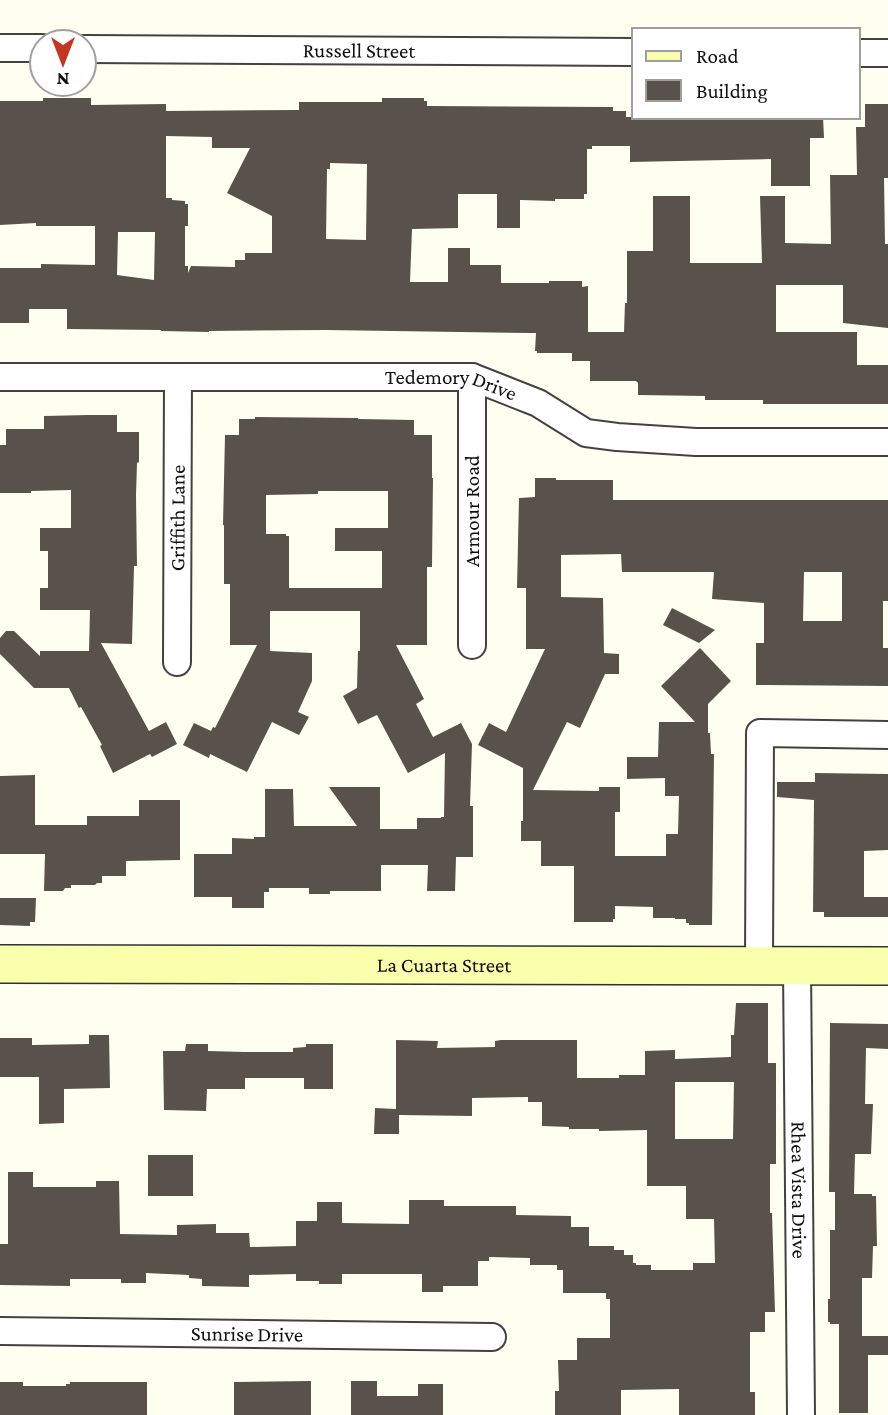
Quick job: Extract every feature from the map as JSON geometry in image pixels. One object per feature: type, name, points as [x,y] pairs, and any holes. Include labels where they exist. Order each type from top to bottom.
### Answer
[{"type":"street","points":[[0,48],[28,48]]},
{"type":"street","name":"Russell Street","points":[[98,48],[632,52]]},
{"type":"street","points":[[860,53],[888,53]]},
{"type":"street","name":"Tedemory Drive","points":[[0,377],[472,377],[538,403],[586,433],[617,438],[696,442],[888,442]]},
{"type":"street","name":"Griffith Lane","points":[[177,662],[178,377]]},
{"type":"street","name":"Armour Road","points":[[472,377],[472,645]]},
{"type":"street","points":[[760,965],[760,733],[888,735]]},
{"type":"street","name":"La Cuarta Street","points":[[0,964],[888,966]]},
{"type":"street","name":"Rhea Vista Drive","points":[[797,966],[801,1415]]},
{"type":"street","name":"Sunrise Drive","points":[[0,1331],[492,1337]]},
{"type":"building","points":[[91,98],[91,105],[166,104],[166,111],[299,110],[299,102],[382,102],[382,98],[424,98],[427,106],[613,107],[613,111],[626,111],[626,117],[632,119],[823,119],[824,138],[810,138],[810,186],[771,186],[771,159],[630,162],[630,146],[592,146],[592,149],[587,149],[587,194],[584,194],[584,199],[520,200],[520,228],[497,228],[497,194],[458,194],[458,228],[412,229],[410,282],[448,282],[448,248],[470,248],[470,265],[501,265],[501,283],[582,281],[582,287],[588,286],[588,332],[624,332],[627,251],[653,251],[653,196],[690,196],[690,263],[762,263],[760,196],[785,196],[785,243],[831,244],[830,175],[857,175],[856,127],[865,127],[865,104],[888,104],[888,178],[884,178],[885,244],[888,244],[888,328],[843,323],[843,285],[776,285],[776,332],[857,332],[857,365],[888,365],[888,404],[763,404],[763,400],[705,400],[705,396],[638,395],[636,381],[590,381],[590,361],[572,361],[572,353],[537,353],[536,333],[67,329],[67,309],[29,309],[29,323],[0,323],[0,268],[41,268],[41,264],[95,265],[95,226],[36,226],[36,223],[0,225],[0,101]],"holes":[[[166,136],[212,137],[212,148],[250,148],[227,193],[272,216],[272,253],[245,253],[245,260],[235,260],[235,267],[191,266],[188,273],[188,266],[185,266],[188,204],[185,204],[185,201],[166,198]],[[330,163],[367,164],[366,240],[326,239],[327,169],[330,169]],[[118,232],[155,232],[154,280],[117,275]]]},
{"type":"building","points":[[117,415],[117,432],[139,432],[137,566],[134,566],[132,644],[101,643],[149,731],[166,722],[177,744],[113,773],[100,746],[102,745],[69,688],[34,688],[0,654],[0,638],[6,631],[14,631],[40,656],[40,651],[89,651],[90,610],[40,610],[40,588],[48,588],[48,551],[40,551],[40,528],[71,528],[71,490],[0,493],[0,445],[6,445],[6,429],[44,429],[44,416]]},
{"type":"building","points":[[239,419],[414,420],[414,435],[432,435],[432,567],[427,567],[427,645],[396,645],[424,699],[416,704],[433,737],[461,723],[472,744],[470,806],[473,806],[473,857],[456,857],[455,891],[427,891],[428,865],[381,865],[381,891],[330,891],[330,894],[309,894],[309,888],[269,888],[269,892],[264,892],[264,908],[232,908],[232,897],[194,897],[194,854],[232,854],[232,838],[265,837],[265,789],[293,789],[294,826],[357,826],[329,787],[380,787],[380,829],[417,829],[417,818],[444,817],[445,753],[408,773],[377,715],[358,724],[343,696],[357,688],[360,611],[270,611],[270,651],[312,653],[312,681],[298,712],[309,717],[299,735],[272,722],[247,772],[210,754],[209,758],[183,745],[194,723],[211,731],[215,728],[257,645],[230,645],[230,584],[224,584],[223,525],[225,435],[239,435]],"holes":[[[318,491],[388,491],[388,528],[335,528],[335,551],[382,551],[382,588],[289,588],[289,536],[266,534],[266,495],[318,494]]]},
{"type":"building","points":[[535,478],[556,478],[613,480],[613,500],[888,500],[888,601],[883,601],[883,648],[888,648],[888,686],[756,685],[756,643],[764,643],[764,603],[712,599],[714,572],[622,572],[621,554],[561,555],[561,597],[603,598],[604,653],[619,654],[619,674],[605,674],[580,728],[567,722],[533,790],[599,791],[599,787],[620,787],[620,812],[615,812],[615,856],[666,856],[666,834],[678,834],[679,796],[665,796],[665,778],[627,779],[627,757],[658,757],[659,722],[695,722],[661,686],[700,648],[731,681],[708,704],[708,733],[711,754],[714,754],[712,925],[689,925],[686,919],[653,918],[653,907],[615,906],[613,922],[574,922],[574,866],[541,866],[541,841],[521,841],[523,768],[478,745],[489,723],[506,732],[545,649],[526,649],[526,588],[517,588],[519,498],[535,497]],"holes":[[[804,572],[842,572],[842,621],[803,621]]]},
{"type":"building","points":[[672,608],[715,630],[699,643],[663,625]]},
{"type":"building","points":[[815,773],[888,774],[888,850],[864,851],[864,897],[888,897],[888,917],[824,917],[824,912],[813,912],[814,800],[777,797],[777,782],[815,782]]},
{"type":"building","points":[[35,775],[35,825],[87,825],[87,816],[139,816],[139,800],[180,800],[180,860],[126,861],[126,876],[102,876],[102,883],[95,885],[71,885],[71,888],[65,888],[63,891],[44,891],[45,854],[0,854],[0,776]]},
{"type":"building","points":[[0,898],[36,898],[35,922],[30,922],[30,926],[0,925]]},
{"type":"building","points":[[736,1003],[768,1003],[768,1063],[776,1063],[776,1164],[770,1164],[775,1312],[765,1312],[765,1332],[750,1332],[750,1392],[755,1392],[755,1415],[679,1415],[679,1389],[621,1390],[621,1415],[555,1415],[555,1391],[559,1391],[558,1360],[577,1360],[577,1338],[610,1338],[610,1299],[606,1299],[606,1293],[563,1293],[563,1270],[557,1270],[557,1265],[530,1265],[530,1258],[489,1257],[489,1261],[478,1261],[478,1286],[443,1286],[443,1292],[422,1292],[422,1274],[342,1274],[342,1284],[296,1281],[296,1274],[249,1275],[249,1287],[202,1286],[202,1279],[189,1278],[189,1275],[146,1273],[146,1283],[121,1283],[121,1279],[70,1279],[70,1286],[0,1285],[0,1244],[8,1244],[8,1172],[33,1172],[33,1187],[96,1187],[96,1181],[119,1181],[120,1234],[177,1235],[177,1225],[216,1224],[216,1233],[249,1233],[250,1247],[296,1246],[296,1221],[317,1221],[317,1202],[342,1202],[342,1223],[409,1224],[409,1200],[444,1200],[444,1206],[516,1206],[516,1215],[571,1216],[571,1227],[589,1227],[589,1246],[614,1246],[614,1250],[624,1250],[624,1255],[633,1255],[633,1263],[636,1265],[651,1265],[651,1270],[693,1270],[693,1263],[715,1263],[714,1219],[686,1219],[686,1186],[647,1186],[647,1130],[599,1131],[542,1126],[542,1102],[528,1102],[528,1097],[472,1098],[472,1116],[399,1115],[399,1134],[374,1134],[375,1108],[396,1109],[396,1040],[438,1041],[437,1048],[495,1047],[495,1041],[501,1040],[577,1040],[577,1078],[619,1078],[619,1075],[645,1075],[645,1051],[675,1050],[675,1059],[731,1057],[731,1035],[734,1035]],"holes":[[[675,1082],[734,1082],[733,1139],[675,1139]]]},
{"type":"building","points":[[830,1023],[888,1024],[888,1049],[866,1048],[865,1104],[873,1104],[871,1154],[855,1154],[854,1194],[876,1196],[877,1246],[873,1246],[872,1278],[862,1278],[862,1336],[888,1336],[888,1355],[868,1355],[868,1413],[839,1413],[839,1324],[828,1322],[830,1230],[835,1230],[835,1192],[829,1192]]},
{"type":"building","points":[[89,1035],[109,1035],[110,1088],[64,1089],[64,1123],[39,1124],[39,1077],[0,1077],[0,1038],[32,1038],[32,1045],[89,1044]]},
{"type":"building","points":[[186,1044],[208,1044],[208,1051],[293,1052],[293,1048],[306,1047],[306,1044],[333,1044],[333,1089],[304,1089],[304,1078],[245,1078],[245,1089],[207,1089],[206,1111],[164,1110],[163,1051],[185,1051]]},
{"type":"building","points":[[148,1155],[193,1155],[193,1196],[148,1196]]},
{"type":"building","points":[[311,1381],[311,1415],[234,1415],[234,1382]]},
{"type":"building","points":[[351,1381],[377,1381],[377,1396],[418,1396],[418,1384],[443,1384],[443,1415],[351,1415]]},
{"type":"building","points":[[0,1382],[23,1382],[23,1386],[66,1386],[70,1382],[147,1382],[147,1415],[0,1415]]}]
